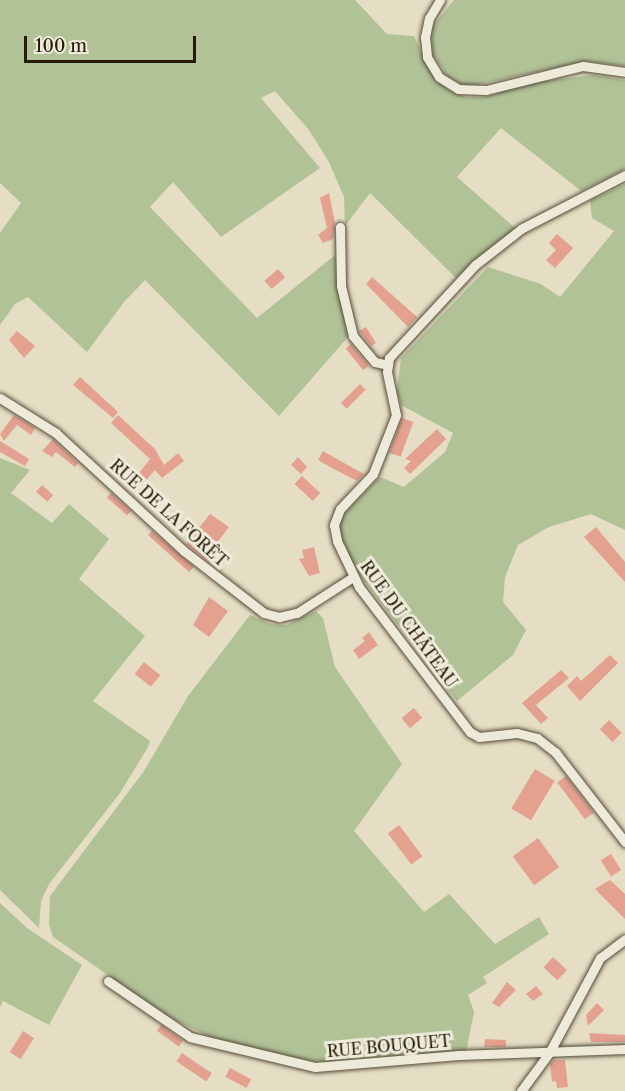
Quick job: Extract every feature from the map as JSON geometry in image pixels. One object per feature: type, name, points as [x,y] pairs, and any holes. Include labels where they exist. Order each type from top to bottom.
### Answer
[{"type":"street","points":[[440,0],[429,18],[425,38],[427,57],[439,77],[458,89],[486,90],[584,66],[625,72]]},
{"type":"street","points":[[340,227],[341,286],[353,336],[375,362],[388,365],[389,358],[474,265],[530,223],[625,175]]},
{"type":"street","name":"RUE DU CHÂTEAU","points":[[388,365],[396,415],[373,474],[340,508],[334,525],[353,577],[470,732],[479,737],[517,733],[537,738],[556,753],[625,842]]},
{"type":"street","name":"RUE DE LA FORÊT","points":[[0,398],[56,433],[184,551],[264,613],[279,617],[297,613],[353,577]]},
{"type":"street","points":[[521,1091],[549,1053],[600,958],[625,939]]},
{"type":"street","name":"RUE BOUQUET","points":[[108,981],[190,1037],[315,1067],[459,1055],[625,1049]]},
{"type":"green space","points":[[0,0],[355,0],[387,34],[414,36],[430,70],[449,90],[465,97],[484,97],[536,82],[594,75],[625,80],[625,169],[581,191],[501,128],[457,177],[515,228],[456,278],[370,193],[345,226],[344,197],[329,162],[309,130],[275,91],[261,98],[320,168],[221,237],[173,182],[150,207],[257,318],[335,255],[348,337],[279,416],[145,280],[124,302],[87,352],[28,297],[15,304],[0,325],[0,233],[21,203],[0,183]]},
{"type":"green space","points":[[454,0],[625,0],[625,66],[586,61],[467,87],[448,77],[432,53],[431,28]]},
{"type":"green space","points":[[625,184],[625,530],[591,514],[549,527],[518,545],[505,577],[503,602],[526,630],[513,655],[457,701],[353,567],[340,536],[338,520],[380,477],[404,487],[445,452],[453,433],[401,405],[397,390],[401,358],[488,267],[541,284],[560,297],[614,231],[592,218],[590,201]]},
{"type":"green space","points":[[0,458],[30,470],[11,493],[52,523],[69,504],[109,539],[79,579],[145,636],[93,701],[150,741],[148,747],[120,793],[49,884],[41,901],[39,928],[0,890]]},
{"type":"green space","points":[[316,611],[323,618],[335,667],[402,764],[354,831],[424,912],[449,894],[495,944],[539,917],[549,934],[483,977],[487,983],[468,995],[474,1012],[466,1052],[339,1062],[308,1061],[228,1046],[167,1016],[53,937],[49,925],[50,896],[144,771],[188,696],[250,615],[271,624],[286,625]]},
{"type":"green space","points":[[0,903],[27,928],[82,965],[49,1025],[3,1001],[0,1007]]},
{"type":"building","points":[[329,193],[335,223],[333,239],[323,243],[318,235],[327,228],[320,198]]},
{"type":"building","points":[[557,234],[573,248],[555,268],[546,260],[556,250],[549,243]]},
{"type":"building","points":[[278,269],[285,277],[272,289],[264,281]]},
{"type":"building","points":[[372,277],[417,317],[408,327],[366,284]]},
{"type":"building","points":[[366,327],[376,343],[371,346],[359,331]]},
{"type":"building","points":[[17,331],[35,346],[24,358],[9,340]]},
{"type":"building","points":[[351,344],[369,366],[363,370],[346,348]]},
{"type":"building","points":[[80,377],[118,412],[113,418],[73,385]]},
{"type":"building","points":[[360,384],[366,390],[347,409],[341,403]]},
{"type":"building","points":[[14,415],[35,428],[31,435],[17,425],[4,441],[0,434]]},
{"type":"building","points":[[118,415],[155,449],[164,465],[178,453],[184,461],[162,478],[155,470],[139,488],[132,482],[150,459],[111,423]]},
{"type":"building","points":[[402,418],[413,422],[401,457],[389,453]]},
{"type":"building","points":[[437,429],[446,439],[410,474],[404,468],[411,461],[405,459]]},
{"type":"building","points":[[53,439],[78,463],[75,467],[56,452],[52,457],[42,451]]},
{"type":"building","points":[[0,441],[29,459],[25,466],[0,452]]},
{"type":"building","points":[[323,451],[364,474],[357,481],[332,468],[318,460]]},
{"type":"building","points":[[298,457],[307,467],[301,474],[291,465]]},
{"type":"building","points":[[302,476],[320,493],[313,501],[294,484]]},
{"type":"building","points":[[42,485],[53,495],[47,502],[36,492]]},
{"type":"building","points":[[111,493],[131,511],[127,516],[107,497]]},
{"type":"building","points":[[210,514],[229,527],[216,544],[221,548],[210,563],[186,544]]},
{"type":"building","points":[[596,527],[625,562],[625,582],[584,537]]},
{"type":"building","points":[[152,531],[194,567],[189,572],[148,535]]},
{"type":"building","points":[[314,547],[320,573],[309,576],[299,559],[304,558],[302,550]]},
{"type":"building","points":[[209,597],[228,611],[209,637],[193,625]]},
{"type":"building","points":[[369,632],[378,645],[359,659],[353,650],[365,641],[362,638]]},
{"type":"building","points":[[610,655],[618,663],[580,701],[567,686],[577,676],[581,681]]},
{"type":"building","points":[[144,662],[160,675],[151,687],[135,674]]},
{"type":"building","points":[[561,670],[569,678],[536,705],[548,718],[541,724],[522,703]]},
{"type":"building","points":[[414,708],[422,718],[410,728],[402,718]]},
{"type":"building","points":[[609,720],[622,733],[613,742],[600,729]]},
{"type":"building","points":[[535,769],[555,781],[531,820],[511,808]]},
{"type":"building","points":[[566,776],[594,813],[585,819],[557,783]]},
{"type":"building","points":[[399,825],[422,856],[411,865],[388,833]]},
{"type":"building","points":[[538,838],[559,867],[534,885],[513,856]]},
{"type":"building","points":[[611,854],[621,870],[611,876],[601,860]]},
{"type":"building","points":[[610,880],[625,894],[625,919],[595,889]]},
{"type":"building","points":[[553,957],[567,970],[557,980],[543,967]]},
{"type":"building","points":[[507,982],[516,990],[499,1007],[492,1003]]},
{"type":"building","points":[[536,986],[543,994],[533,1001],[526,994]]},
{"type":"building","points":[[597,1003],[604,1010],[588,1026],[586,1015]]},
{"type":"building","points":[[161,1025],[183,1041],[179,1047],[157,1031]]},
{"type":"building","points":[[23,1031],[34,1038],[21,1059],[10,1052]]},
{"type":"building","points":[[589,1033],[625,1035],[625,1042],[591,1042]]},
{"type":"building","points":[[485,1039],[506,1040],[506,1047],[484,1047]]},
{"type":"building","points":[[182,1053],[212,1073],[206,1081],[176,1061]]},
{"type":"building","points":[[554,1060],[565,1060],[568,1087],[557,1088],[556,1081],[552,1082],[550,1064]]},
{"type":"building","points":[[230,1068],[251,1079],[246,1088],[225,1077]]}]
